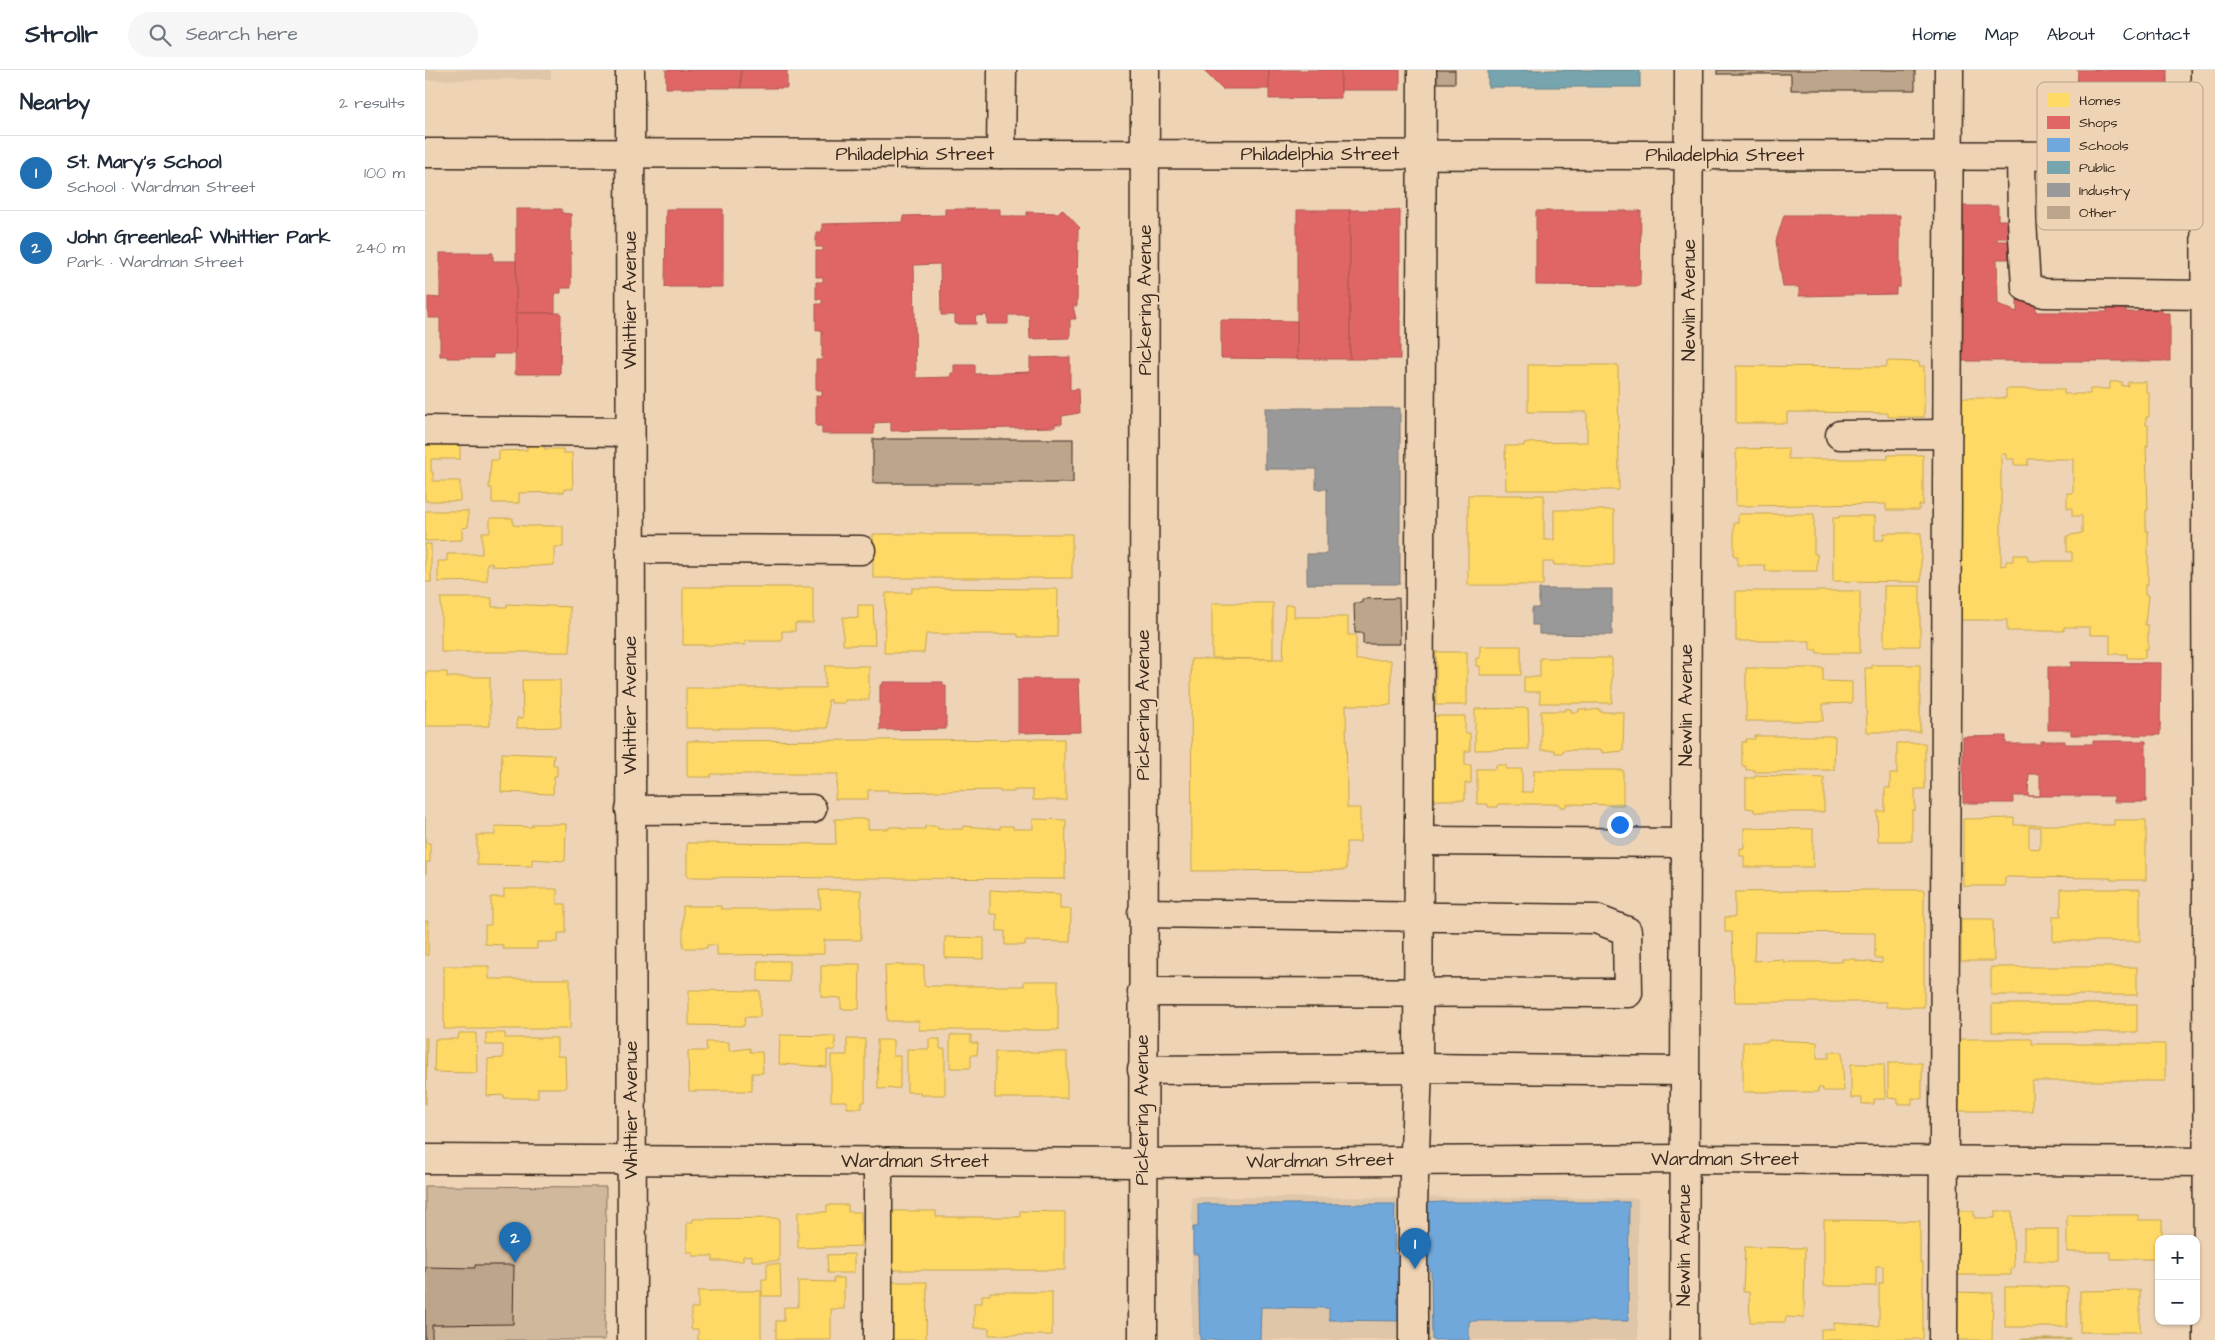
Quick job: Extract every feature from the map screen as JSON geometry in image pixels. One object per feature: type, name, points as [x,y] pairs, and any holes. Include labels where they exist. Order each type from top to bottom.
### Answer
[{"type":"street","name":"Whittier Avenue","points":[[630,70],[632,1340]]},
{"type":"street","points":[[1001,154],[1002,70]]},
{"type":"street","name":"Pickering Avenue","points":[[1143,1340],[1142,913],[1145,70]]},
{"type":"street","points":[[1413,1340],[1413,1205],[1416,1160],[1419,994],[1422,70]]},
{"type":"street","name":"Newlin Avenue","points":[[1684,1340],[1689,70]]},
{"type":"street","points":[[1943,1340],[1949,70]]},
{"type":"street","points":[[2205,70],[2210,156],[2205,295],[2210,399],[2211,1162],[2208,1340]]},
{"type":"street","name":"Philadelphia Street","points":[[425,153],[2037,156]]},
{"type":"street","points":[[2021,156],[2022,220],[2027,287],[2044,293],[2205,295]]},
{"type":"street","points":[[425,430],[631,432]]},
{"type":"street","points":[[1840,435],[1947,434]]},
{"type":"street","points":[[631,549],[861,550]]},
{"type":"street","points":[[631,810],[812,809]]},
{"type":"street","points":[[1419,840],[1686,843]]},
{"type":"street","points":[[1142,913],[1596,919],[1627,931],[1628,994],[1142,992]]},
{"type":"street","points":[[1142,1070],[1418,1068],[1684,1071]]},
{"type":"street","name":"Wardman Street","points":[[425,1159],[1142,1163],[1684,1159],[2211,1162]]},
{"type":"street","points":[[877,1161],[878,1340]]},
{"type":"shaded area","points":[[425,70],[551,70],[551,79],[425,80]]},
{"type":"shaded area","points":[[425,1186],[606,1187],[605,1340],[425,1340]]},
{"type":"shaded area","points":[[1192,1197],[1638,1198],[1638,1340],[1192,1340]]},
{"type":"building: Homes","points":[[1887,361],[1919,362],[1919,366],[1924,366],[1924,417],[1888,417],[1888,413],[1787,412],[1787,423],[1736,423],[1736,366],[1887,367]]},
{"type":"building: Homes","points":[[1528,365],[1618,365],[1619,490],[1506,490],[1505,446],[1524,446],[1524,443],[1587,442],[1587,412],[1528,412]]},
{"type":"building: Homes","points":[[2110,382],[2122,382],[2122,386],[2128,386],[2128,382],[2146,382],[2146,392],[2149,392],[2149,417],[2146,417],[2146,425],[2148,425],[2148,446],[2146,446],[2148,510],[2146,510],[2146,531],[2148,531],[2148,585],[2145,585],[2145,595],[2148,595],[2145,625],[2148,625],[2148,649],[2145,649],[2145,658],[2127,658],[2127,654],[2110,654],[2110,635],[2090,635],[2090,627],[2064,627],[2064,631],[2007,631],[2007,620],[1958,620],[1958,454],[1961,454],[1961,398],[2006,398],[2006,389],[2064,389],[2064,394],[2090,394],[2090,389],[2110,389]],"holes":[[[2001,454],[2006,454],[2006,459],[2014,459],[2014,465],[2028,465],[2028,459],[2073,459],[2073,493],[2067,493],[2067,508],[2072,508],[2072,516],[2082,516],[2082,533],[2067,536],[2067,552],[2072,552],[2072,561],[2028,561],[2027,555],[2013,555],[2013,561],[2006,561],[2006,565],[2001,566]]]},
{"type":"building: Homes","points":[[460,438],[460,459],[431,459],[431,472],[433,472],[433,481],[460,481],[460,501],[425,501],[425,439]]},
{"type":"building: Homes","points":[[527,445],[544,445],[544,449],[563,449],[563,453],[572,453],[573,489],[564,489],[564,492],[519,493],[519,503],[492,503],[492,488],[489,488],[491,460],[499,460],[499,451],[527,450]]},
{"type":"building: Homes","points":[[1788,448],[1788,459],[1888,459],[1888,455],[1923,455],[1923,505],[1919,505],[1919,510],[1886,510],[1886,504],[1736,506],[1736,449]]},
{"type":"building: Homes","points":[[1468,495],[1544,495],[1544,540],[1554,540],[1554,510],[1614,510],[1614,565],[1554,565],[1554,562],[1543,562],[1543,585],[1468,585]]},
{"type":"building: Homes","points":[[425,511],[468,511],[468,527],[462,528],[462,540],[425,541]]},
{"type":"building: Homes","points":[[1738,514],[1814,514],[1814,554],[1817,554],[1817,571],[1765,571],[1765,565],[1737,565],[1738,556],[1734,556],[1734,523],[1738,523]]},
{"type":"building: Homes","points":[[1839,516],[1875,516],[1875,540],[1884,540],[1884,533],[1921,533],[1921,582],[1833,581],[1833,518],[1839,518]]},
{"type":"building: Homes","points":[[490,518],[513,518],[513,525],[563,526],[563,547],[554,547],[554,565],[523,567],[492,566],[492,563],[487,563],[487,581],[438,582],[438,561],[447,561],[447,554],[482,554],[482,532],[490,532]]},
{"type":"building: Homes","points":[[873,534],[1072,534],[1072,578],[873,578]]},
{"type":"building: Homes","points":[[425,544],[431,544],[431,582],[425,582]]},
{"type":"building: Homes","points":[[1884,586],[1920,586],[1920,646],[1884,646]]},
{"type":"building: Homes","points":[[683,587],[813,587],[813,623],[795,623],[795,631],[782,631],[782,641],[745,641],[745,645],[683,645]]},
{"type":"building: Homes","points":[[912,588],[1058,589],[1057,637],[1018,637],[1018,634],[926,634],[924,653],[884,653],[886,593],[912,593]]},
{"type":"building: Homes","points":[[1736,591],[1860,591],[1860,653],[1817,653],[1817,650],[1810,650],[1810,641],[1736,641]]},
{"type":"building: Homes","points":[[441,598],[492,598],[492,607],[507,607],[507,604],[570,607],[570,652],[441,652]]},
{"type":"building: Homes","points":[[1212,603],[1273,603],[1273,659],[1212,658]]},
{"type":"building: Homes","points":[[858,605],[873,605],[875,645],[843,645],[843,617],[858,618]]},
{"type":"building: Homes","points":[[1285,605],[1294,605],[1294,617],[1348,617],[1348,635],[1356,635],[1356,660],[1391,660],[1391,705],[1346,705],[1347,808],[1360,808],[1360,842],[1346,842],[1346,870],[1192,871],[1191,659],[1283,659]]},
{"type":"building: Homes","points":[[1480,646],[1521,646],[1521,675],[1480,675],[1480,666],[1476,666],[1476,658],[1480,658]]},
{"type":"building: Homes","points":[[1436,652],[1467,652],[1467,705],[1436,705]]},
{"type":"building: Homes","points":[[1540,658],[1612,658],[1612,703],[1540,703],[1540,692],[1524,692],[1524,677],[1540,677]]},
{"type":"building: Homes","points":[[1872,665],[1920,665],[1920,732],[1867,732],[1865,668],[1872,668]]},
{"type":"building: Homes","points":[[825,666],[869,666],[869,700],[845,700],[845,703],[831,703],[831,700],[828,700],[828,728],[686,728],[686,688],[825,688]]},
{"type":"building: Homes","points":[[1746,668],[1823,668],[1823,681],[1852,682],[1852,703],[1823,704],[1823,721],[1746,721]]},
{"type":"building: Homes","points":[[426,672],[447,672],[447,677],[490,677],[490,726],[425,726]]},
{"type":"building: Homes","points":[[522,680],[560,680],[561,727],[517,728],[517,718],[523,718]]},
{"type":"building: Homes","points":[[1528,708],[1529,749],[1475,750],[1475,709]]},
{"type":"building: Homes","points":[[1565,709],[1571,709],[1571,712],[1579,712],[1579,709],[1586,709],[1586,711],[1600,709],[1600,712],[1624,712],[1623,751],[1602,753],[1602,750],[1563,750],[1563,753],[1555,753],[1555,750],[1541,750],[1541,711],[1565,711]]},
{"type":"building: Homes","points":[[1431,716],[1465,716],[1465,733],[1470,733],[1470,751],[1465,751],[1465,765],[1471,765],[1471,783],[1465,783],[1465,800],[1431,800]]},
{"type":"building: Homes","points":[[1755,736],[1835,736],[1834,770],[1755,772],[1755,770],[1746,770],[1746,766],[1742,766],[1742,742],[1746,742],[1746,739],[1755,739]]},
{"type":"building: Homes","points":[[1064,739],[1064,785],[1066,785],[1066,800],[1033,800],[1033,790],[1014,790],[1014,792],[1000,792],[1000,790],[888,792],[888,790],[868,790],[868,799],[835,799],[838,774],[711,774],[711,777],[688,777],[687,774],[687,741]]},
{"type":"building: Homes","points":[[1897,743],[1925,743],[1925,789],[1915,789],[1915,810],[1912,810],[1912,841],[1878,841],[1877,811],[1885,811],[1885,788],[1890,788],[1890,774],[1897,774]]},
{"type":"building: Homes","points":[[502,753],[554,755],[553,765],[557,765],[557,776],[554,776],[553,794],[501,792]]},
{"type":"building: Homes","points":[[1496,765],[1506,765],[1506,769],[1522,769],[1522,792],[1533,792],[1534,770],[1623,770],[1623,805],[1566,804],[1566,807],[1560,807],[1560,804],[1498,804],[1498,807],[1488,807],[1488,804],[1477,804],[1477,769],[1496,769]]},
{"type":"building: Homes","points":[[1755,775],[1824,778],[1824,812],[1754,812],[1754,809],[1746,808],[1746,778],[1755,778]]},
{"type":"building: Homes","points":[[2014,818],[2014,825],[2114,825],[2114,820],[2146,820],[2146,880],[2005,877],[2005,886],[1963,886],[1963,819]],"holes":[[[2029,827],[2040,827],[2040,849],[2029,848]]]},
{"type":"building: Homes","points":[[835,819],[868,819],[868,829],[901,827],[901,829],[925,829],[925,826],[938,826],[938,829],[963,829],[963,826],[1000,829],[1000,826],[1013,826],[1013,829],[1033,829],[1033,819],[1066,820],[1065,879],[687,877],[687,843],[836,844]]},
{"type":"building: Homes","points":[[532,824],[566,824],[565,861],[532,859],[532,866],[477,865],[477,835],[495,835],[495,826],[532,827]]},
{"type":"building: Homes","points":[[1744,828],[1813,829],[1813,867],[1744,867],[1744,856],[1740,856],[1740,848],[1744,848]]},
{"type":"building: Homes","points":[[425,843],[430,843],[430,862],[426,862],[426,874],[425,874]]},
{"type":"building: Homes","points":[[504,889],[557,889],[557,904],[566,904],[566,933],[558,933],[558,942],[537,942],[537,949],[503,949],[503,945],[485,944],[485,925],[491,925],[491,897],[504,897]]},
{"type":"building: Homes","points":[[2061,889],[2140,889],[2140,941],[2053,941],[2053,916],[2061,916]]},
{"type":"building: Homes","points":[[819,890],[861,890],[861,940],[824,940],[824,954],[717,955],[717,945],[707,945],[707,948],[683,948],[683,906],[721,906],[721,909],[821,909]]},
{"type":"building: Homes","points":[[990,890],[1060,894],[1060,909],[1071,909],[1070,942],[1025,941],[1025,945],[1005,945],[1005,931],[997,931],[997,914],[990,914]]},
{"type":"building: Homes","points":[[1924,890],[1924,1007],[1886,1007],[1886,1002],[1735,1002],[1732,932],[1725,932],[1725,917],[1735,917],[1735,892]],"holes":[[[1755,932],[1875,933],[1875,958],[1882,958],[1882,963],[1856,961],[1856,959],[1842,959],[1842,962],[1783,962],[1783,959],[1754,961]]]},
{"type":"building: Homes","points":[[1961,919],[1993,919],[1994,961],[1961,961]]},
{"type":"building: Homes","points":[[425,921],[428,921],[428,955],[425,955]]},
{"type":"building: Homes","points":[[945,937],[984,938],[984,959],[945,958]]},
{"type":"building: Homes","points":[[758,961],[789,961],[789,982],[758,981]]},
{"type":"building: Homes","points":[[827,964],[860,964],[859,1009],[841,1009],[841,998],[821,997],[821,966],[827,966]]},
{"type":"building: Homes","points":[[885,965],[924,965],[924,986],[1024,986],[1024,981],[1058,981],[1058,1030],[919,1030],[919,1021],[887,1021]]},
{"type":"building: Homes","points":[[444,966],[489,966],[489,979],[570,979],[570,1029],[444,1029]]},
{"type":"building: Homes","points":[[1991,967],[2137,967],[2137,995],[1991,995]]},
{"type":"building: Homes","points":[[689,990],[760,991],[760,1017],[745,1017],[744,1026],[689,1025]]},
{"type":"building: Homes","points":[[1992,1004],[2137,1004],[2137,1032],[1992,1032]]},
{"type":"building: Homes","points":[[459,1033],[476,1033],[477,1073],[434,1072],[435,1039],[458,1039]]},
{"type":"building: Homes","points":[[486,1033],[505,1033],[505,1038],[557,1038],[557,1056],[565,1056],[566,1088],[538,1088],[538,1098],[504,1098],[504,1095],[487,1096],[488,1059],[503,1058],[503,1045],[486,1045]]},
{"type":"building: Homes","points":[[780,1035],[835,1036],[835,1050],[827,1050],[827,1067],[779,1064]]},
{"type":"building: Homes","points":[[950,1035],[971,1035],[971,1043],[978,1043],[977,1055],[971,1055],[971,1068],[950,1068]]},
{"type":"building: Homes","points":[[425,1038],[427,1038],[426,1104],[425,1104]]},
{"type":"building: Homes","points":[[847,1039],[865,1039],[865,1102],[862,1102],[862,1108],[847,1108],[847,1101],[831,1101],[831,1055],[847,1055]]},
{"type":"building: Homes","points":[[929,1039],[940,1039],[940,1049],[945,1049],[945,1095],[920,1095],[920,1092],[907,1092],[907,1049],[929,1049]]},
{"type":"building: Homes","points":[[1955,1039],[2032,1039],[2032,1044],[2165,1044],[2165,1081],[2032,1081],[2032,1111],[1955,1111]]},
{"type":"building: Homes","points":[[877,1040],[893,1040],[893,1056],[900,1056],[900,1088],[878,1089]]},
{"type":"building: Homes","points":[[1768,1040],[1817,1042],[1817,1058],[1829,1058],[1829,1052],[1842,1052],[1844,1091],[1823,1091],[1823,1088],[1818,1088],[1818,1092],[1743,1092],[1743,1042],[1768,1042]]},
{"type":"building: Homes","points":[[706,1042],[729,1042],[729,1051],[750,1048],[750,1052],[762,1052],[763,1073],[752,1073],[752,1091],[689,1091],[688,1051],[707,1051]]},
{"type":"building: Homes","points":[[995,1052],[1067,1052],[1067,1098],[995,1098]]},
{"type":"building: Homes","points":[[1888,1063],[1922,1063],[1922,1099],[1912,1098],[1912,1104],[1898,1104],[1898,1099],[1888,1098]]},
{"type":"building: Homes","points":[[1851,1064],[1884,1064],[1885,1099],[1874,1099],[1874,1104],[1862,1104],[1862,1098],[1851,1098]]},
{"type":"building: Homes","points":[[827,1205],[848,1205],[848,1212],[861,1212],[861,1246],[798,1248],[798,1212],[827,1212]]},
{"type":"building: Homes","points":[[891,1211],[936,1211],[936,1217],[1020,1217],[1020,1211],[1065,1212],[1065,1270],[891,1270]]},
{"type":"building: Homes","points":[[1956,1211],[1974,1211],[1974,1218],[1995,1218],[1995,1211],[2012,1211],[2014,1268],[2011,1268],[2011,1275],[1955,1275]]},
{"type":"building: Homes","points":[[2067,1215],[2138,1215],[2138,1220],[2162,1220],[2162,1235],[2155,1235],[2155,1259],[2111,1259],[2111,1252],[2067,1252]]},
{"type":"building: Homes","points":[[779,1218],[779,1261],[752,1261],[752,1255],[743,1256],[743,1261],[713,1261],[713,1256],[693,1256],[693,1252],[687,1252],[687,1222],[693,1222],[693,1219]]},
{"type":"building: Homes","points":[[1824,1220],[1920,1221],[1920,1263],[1923,1263],[1923,1339],[1821,1340],[1821,1329],[1834,1329],[1834,1323],[1879,1326],[1879,1283],[1883,1283],[1883,1266],[1876,1266],[1876,1286],[1824,1286]]},
{"type":"building: Homes","points":[[2024,1229],[2058,1229],[2058,1261],[2024,1261]]},
{"type":"building: Homes","points":[[1745,1247],[1805,1248],[1804,1318],[1786,1317],[1785,1322],[1750,1322],[1749,1292],[1743,1292]]},
{"type":"building: Homes","points":[[854,1254],[854,1273],[828,1273],[827,1255]]},
{"type":"building: Homes","points":[[767,1264],[780,1264],[781,1296],[762,1296],[762,1279],[767,1279]]},
{"type":"building: Homes","points":[[834,1278],[844,1278],[844,1309],[831,1309],[831,1340],[776,1340],[776,1321],[784,1321],[784,1307],[798,1307],[798,1281],[834,1282]]},
{"type":"building: Homes","points":[[889,1282],[927,1282],[926,1340],[888,1340]]},
{"type":"building: Homes","points":[[2005,1287],[2068,1287],[2067,1327],[2005,1327]]},
{"type":"building: Homes","points":[[2140,1290],[2140,1332],[2080,1332],[2080,1291]]},
{"type":"building: Homes","points":[[698,1291],[761,1291],[761,1340],[698,1340],[698,1329],[691,1329],[691,1308],[698,1308]]},
{"type":"building: Homes","points":[[990,1292],[1052,1292],[1052,1335],[989,1335],[989,1328],[974,1328],[974,1303],[982,1303],[982,1295],[990,1295]]},
{"type":"building: Homes","points":[[1956,1292],[1993,1293],[1992,1340],[1955,1340]]},
{"type":"building: Homes","points":[[2071,1339],[2071,1340],[2020,1340]]},
{"type":"building: Shops","points":[[666,70],[741,70],[741,88],[666,88]]},
{"type":"building: Shops","points":[[741,70],[787,70],[787,88],[741,88]]},
{"type":"building: Shops","points":[[1203,70],[1269,70],[1269,89],[1222,89]]},
{"type":"building: Shops","points":[[1269,70],[1341,70],[1341,98],[1269,99]]},
{"type":"building: Shops","points":[[1341,70],[1400,70],[1400,90],[1341,90]]},
{"type":"building: Shops","points":[[2078,70],[2167,70],[2167,82],[2077,82]]},
{"type":"building: Shops","points":[[1956,206],[1998,206],[1998,220],[2009,220],[2009,238],[1997,238],[1997,241],[2009,241],[2009,259],[1997,259],[1998,304],[2017,312],[2017,300],[2036,300],[2036,312],[2107,312],[2107,300],[2126,300],[2126,312],[2138,312],[2138,300],[2162,300],[2162,313],[2170,313],[2170,361],[1956,361]]},
{"type":"building: Shops","points":[[516,209],[562,209],[562,213],[571,214],[571,288],[561,288],[561,293],[555,293],[555,313],[516,313]]},
{"type":"building: Shops","points":[[666,209],[723,209],[723,287],[665,287]]},
{"type":"building: Shops","points":[[945,209],[1000,209],[1000,216],[1027,216],[1027,212],[1058,213],[1062,209],[1080,228],[1078,230],[1077,306],[1073,306],[1076,319],[1070,319],[1070,338],[1030,339],[1029,315],[1008,315],[1008,324],[987,324],[987,315],[975,316],[976,324],[955,324],[955,315],[941,315],[940,264],[914,265],[916,378],[951,377],[951,373],[954,373],[954,365],[975,365],[975,374],[1030,372],[1030,358],[1070,357],[1070,390],[1078,389],[1079,413],[1062,416],[1062,424],[1055,424],[1055,427],[891,431],[891,422],[874,423],[874,434],[822,434],[822,426],[816,426],[816,396],[822,396],[822,390],[816,390],[816,360],[822,360],[822,330],[816,330],[816,304],[822,304],[822,299],[816,299],[816,282],[823,282],[823,277],[816,277],[816,251],[823,251],[823,247],[816,247],[816,232],[822,232],[822,224],[904,222],[903,216],[945,215]]},
{"type":"building: Shops","points":[[1297,210],[1350,210],[1350,359],[1297,359]]},
{"type":"building: Shops","points":[[1350,210],[1400,210],[1400,359],[1350,359]]},
{"type":"building: Shops","points":[[1536,211],[1641,211],[1640,286],[1536,285]]},
{"type":"building: Shops","points":[[1784,215],[1900,215],[1900,287],[1896,287],[1896,294],[1799,296],[1799,287],[1783,287],[1776,241]]},
{"type":"building: Shops","points":[[440,253],[493,253],[493,261],[516,261],[516,354],[493,354],[493,358],[447,358],[447,356],[440,356],[440,318],[428,318],[428,297],[440,298]]},
{"type":"building: Shops","points":[[516,313],[561,313],[560,374],[515,374]]},
{"type":"building: Shops","points":[[1221,320],[1297,321],[1297,359],[1221,358]]},
{"type":"building: Shops","points":[[2071,662],[2161,663],[2160,735],[2071,735],[2071,730],[2048,730],[2048,667],[2071,667]]},
{"type":"building: Shops","points":[[1018,679],[1079,679],[1081,732],[1018,733]]},
{"type":"building: Shops","points":[[883,682],[943,682],[943,686],[946,686],[946,729],[880,730],[880,685],[883,685]]},
{"type":"building: Shops","points":[[2006,736],[2006,744],[2041,744],[2041,741],[2065,741],[2065,744],[2093,744],[2093,741],[2146,741],[2146,802],[2114,802],[2114,796],[2040,796],[2040,774],[2029,774],[2028,796],[2013,796],[2013,803],[1963,803],[1963,737]]},
{"type":"building: Schools","points":[[1629,1202],[1628,1321],[1469,1321],[1469,1340],[1432,1340],[1431,1270],[1423,1270],[1420,1203]]},
{"type":"building: Schools","points":[[1198,1204],[1395,1204],[1394,1253],[1401,1253],[1400,1321],[1329,1320],[1329,1308],[1261,1307],[1260,1340],[1200,1340],[1198,1254],[1193,1254],[1193,1227],[1198,1227]]},
{"type":"building: Public","points":[[1488,70],[1640,70],[1640,87],[1488,87]]},
{"type":"building: Industry","points":[[1265,408],[1400,408],[1400,584],[1307,584],[1307,554],[1327,554],[1327,489],[1316,489],[1316,469],[1265,469]]},
{"type":"building: Industry","points":[[1539,589],[1612,589],[1612,635],[1539,634],[1539,625],[1532,625],[1532,608],[1539,608]]},
{"type":"building: Other","points":[[1434,70],[1455,70],[1455,83],[1434,83]]},
{"type":"building: Other","points":[[1717,70],[1915,70],[1915,90],[1791,90],[1791,74],[1717,74]]},
{"type":"building: Other","points":[[873,439],[1073,439],[1073,483],[873,483]]},
{"type":"building: Other","points":[[1399,598],[1400,644],[1363,644],[1363,633],[1355,633],[1354,603],[1362,603],[1362,599]]},
{"type":"building: Other","points":[[475,1265],[514,1265],[513,1324],[432,1325],[432,1340],[425,1340],[425,1267],[475,1268]]},
{"type":"place","name":"John Greenleaf Whittier Park","points":[[515,1263]]},
{"type":"place","name":"St. Mary's School","points":[[1415,1269]]}]
